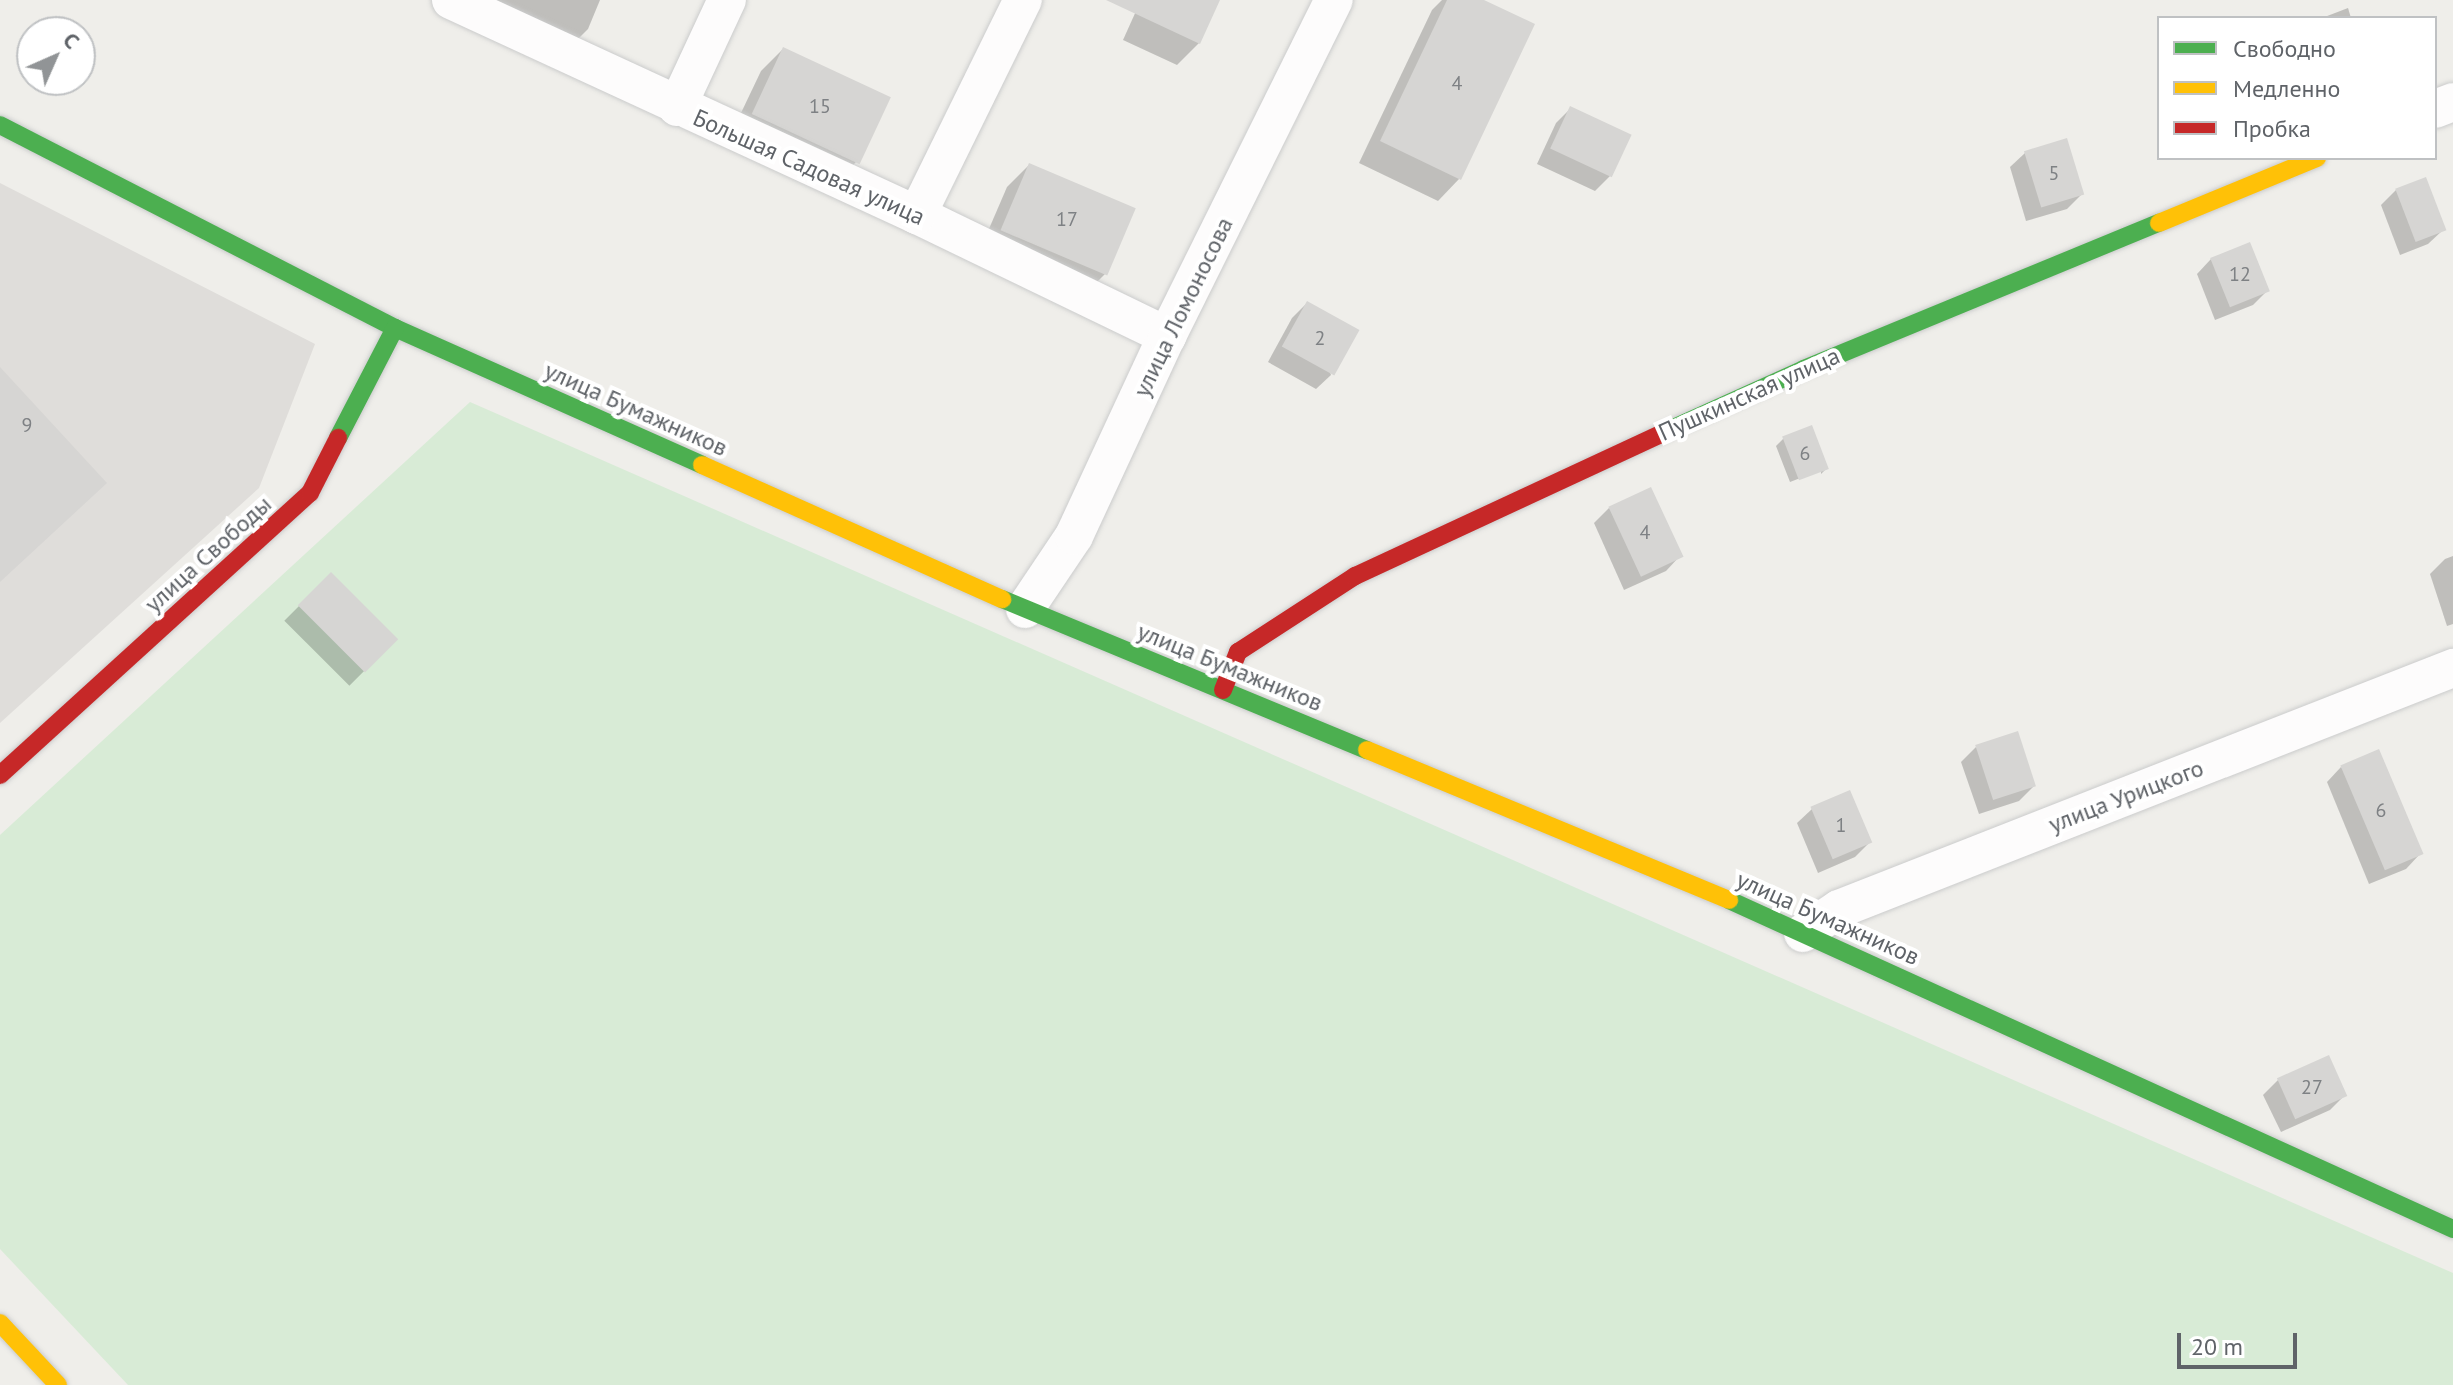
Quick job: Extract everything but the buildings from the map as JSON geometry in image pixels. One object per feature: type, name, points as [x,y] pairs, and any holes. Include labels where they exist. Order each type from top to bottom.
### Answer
[{"type":"street","name":"Большая Садовая улица","points":[[451,0],[677,107],[917,215],[1167,336]]},
{"type":"street","points":[[677,107],[727,0]]},
{"type":"street","points":[[917,215],[1023,0]]},
{"type":"street","name":"улица Ломоносова","points":[[1025,609],[1074,536],[1167,336],[1334,0]]},
{"type":"street","name":"улица Бумажников","points":[[0,125],[395,328],[1025,609],[1708,890],[2453,1229]]},
{"type":"street","name":"Пушкинская улица","points":[[1223,690],[1238,652],[1355,576],[1469,520],[1804,369],[2312,160]]},
{"type":"street","name":"улица Свободы","points":[[0,775],[310,493],[395,328]]},
{"type":"street","name":"улица Урицкого","points":[[1803,933],[1839,909],[2453,668]]},
{"type":"street","points":[[0,1323],[58,1385]]},
{"type":"shaded area","points":[[0,183],[315,344],[259,488],[0,723]]},
{"type":"green space","points":[[470,402],[2453,1273],[2453,1385],[128,1385],[0,1249],[0,835]]},
{"type":"traffic: fast","points":[[0,125],[395,328],[702,465]]},
{"type":"traffic: fast","points":[[1669,430],[1804,369],[2159,223]]},
{"type":"traffic: fast","points":[[338,438],[395,328]]},
{"type":"traffic: fast","points":[[1002,599],[1367,750]]},
{"type":"traffic: fast","points":[[1729,900],[2453,1229]]},
{"type":"traffic: slow","points":[[2159,223],[2312,160]]},
{"type":"traffic: slow","points":[[702,465],[1002,599]]},
{"type":"traffic: slow","points":[[1367,750],[1729,900]]},
{"type":"traffic: slow","points":[[0,1323],[58,1385]]},
{"type":"traffic: jam","points":[[1223,690],[1238,652],[1355,576],[1669,430]]},
{"type":"traffic: jam","points":[[0,775],[310,493],[338,438]]}]
